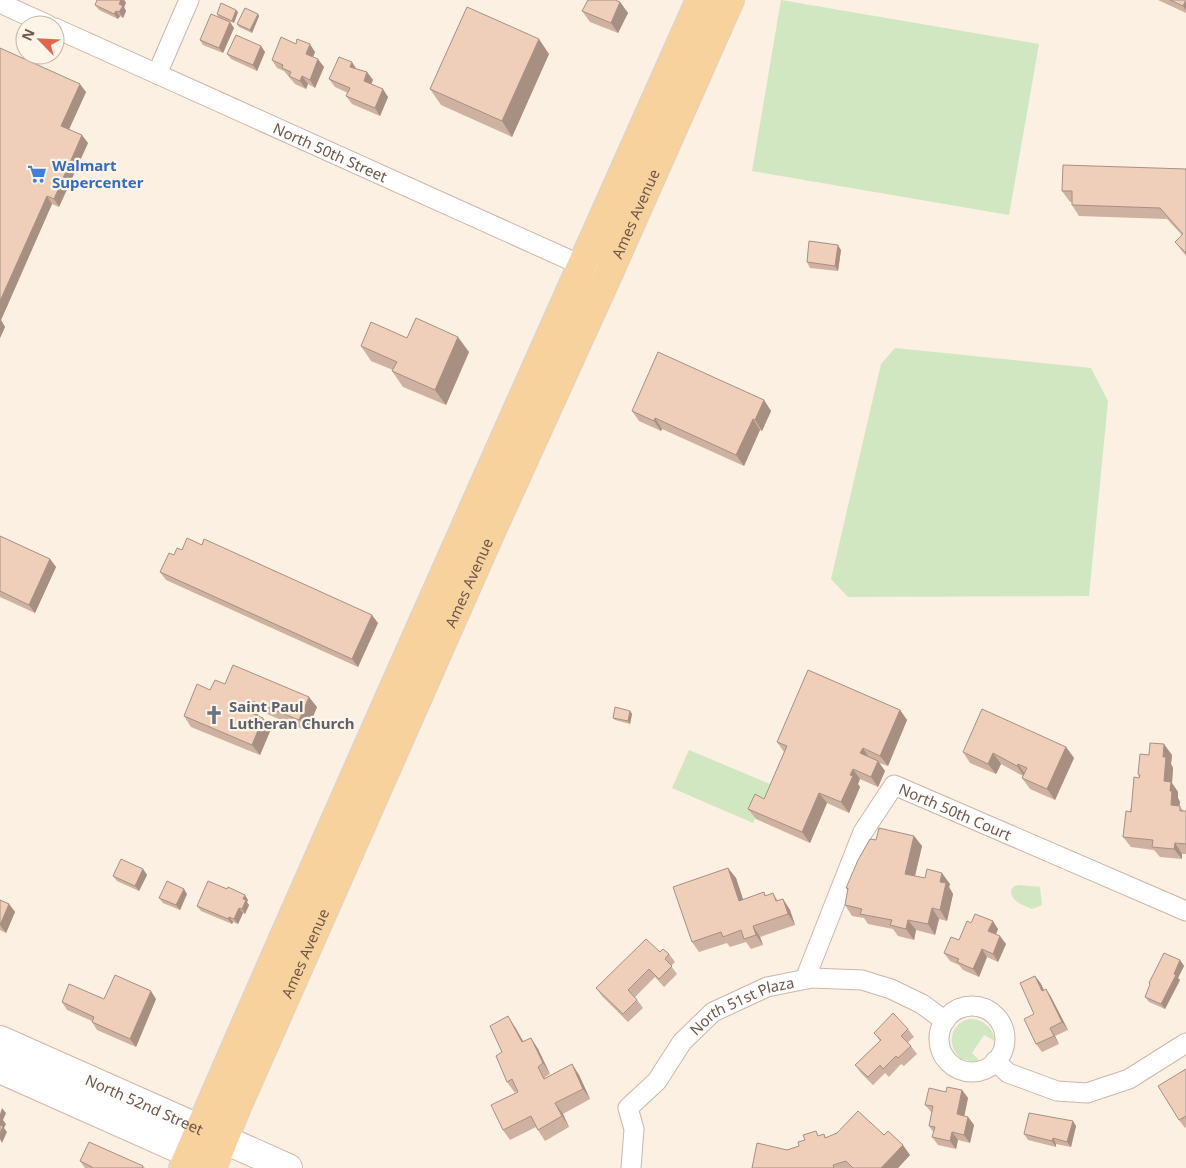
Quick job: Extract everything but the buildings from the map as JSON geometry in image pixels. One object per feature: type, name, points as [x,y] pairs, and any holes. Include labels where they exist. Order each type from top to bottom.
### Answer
[{"type":"main road","name":"Ames Avenue","points":[[206,1156],[489,472],[700,0]]},
{"type":"main road","name":"Ames Avenue","points":[[206,1156],[607,278],[730,0]]},
{"type":"main road","name":"North 52nd Street","points":[[0,1040],[206,1156]]},
{"type":"main road","name":"North 52nd Street","points":[[0,1069],[206,1156],[288,1168]]},
{"type":"street","points":[[157,74],[189,0]]},
{"type":"street","points":[[0,4],[25,15]]},
{"type":"street","name":"North 50th Street","points":[[65,33],[607,278]]},
{"type":"street","name":"North 50th Court","points":[[805,979],[863,832],[894,785],[1186,911]]},
{"type":"street","name":"North 51st Plaza","points":[[631,1168],[634,1129],[628,1108],[657,1081],[682,1042],[713,1012],[767,987],[812,978],[862,980],[891,989],[922,1004],[945,1021]]},
{"type":"street","points":[[970,1007],[985,1009],[995,1016],[1005,1036],[1004,1047],[996,1061],[992,1066],[973,1072],[962,1071],[953,1066],[942,1053],[939,1040],[940,1030],[945,1021],[953,1013],[970,1007]]},
{"type":"street","points":[[996,1061],[1008,1073],[1057,1091],[1087,1093],[1129,1079],[1186,1043]]},
{"type":"green space","points":[[781,0],[1039,44],[1009,215],[752,171]]},
{"type":"green space","points":[[895,348],[1091,368],[1108,401],[1089,596],[848,597],[831,579],[881,364]]},
{"type":"green space","points":[[689,750],[770,784],[753,823],[672,788]]},
{"type":"green space","points":[[1014,886],[1040,887],[1042,905],[1032,909],[1015,900],[1011,890]]},
{"type":"green space","points":[[969,1019],[983,1022],[990,1028],[994,1036],[995,1041],[984,1035],[972,1053],[980,1061],[974,1062],[961,1059],[953,1048],[952,1036],[954,1030],[958,1025]]},
{"type":"place","name":"Walmart Supercenter","points":[[37,174]]},
{"type":"place","name":"Saint Paul Lutheran Church","points":[[214,715]]}]
